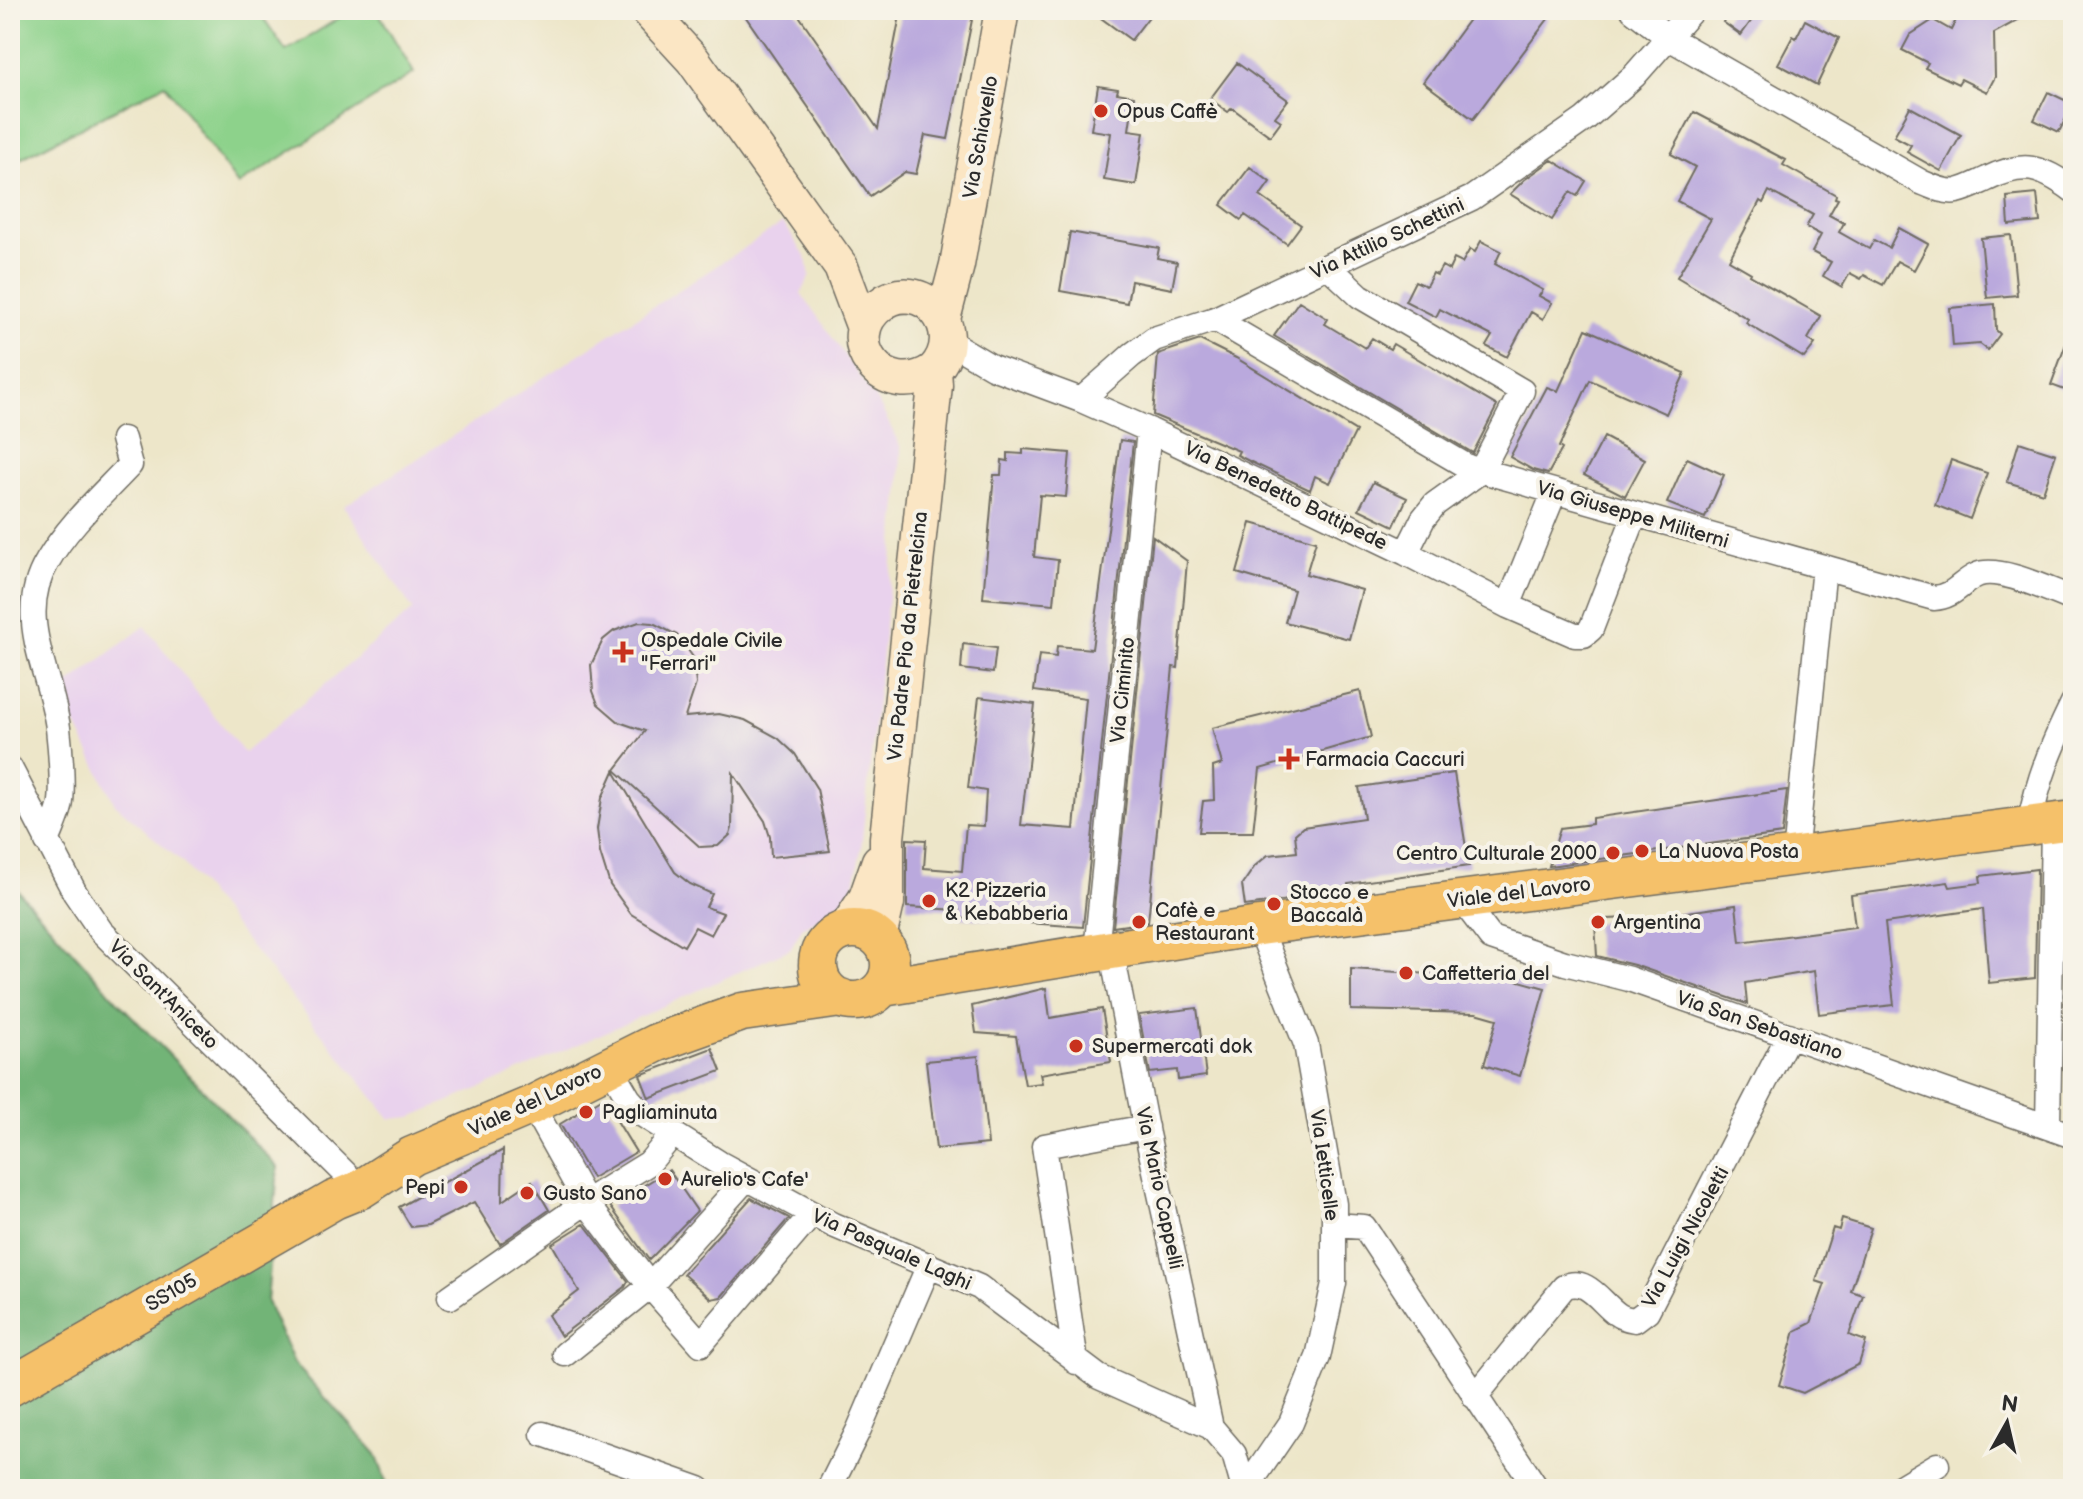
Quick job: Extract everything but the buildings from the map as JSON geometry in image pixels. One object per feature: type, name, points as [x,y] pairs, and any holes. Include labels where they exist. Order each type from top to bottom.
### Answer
[{"type":"main road","name":"Viale del Lavoro","points":[[742,1012],[818,962],[827,942],[966,974],[1259,926],[2052,823]]},
{"type":"main road","name":"Viale del Lavoro","points":[[347,1194],[412,1156],[532,1105],[656,1043],[742,1012],[841,998],[864,1000],[874,952]]},
{"type":"main road","points":[[818,962],[823,984],[841,998]]},
{"type":"main road","name":"SS105","points":[[10,1387],[347,1194]]},
{"type":"street","points":[[647,10],[693,60],[841,267],[864,328]]},
{"type":"street","name":"Via Schiavello","points":[[941,349],[1002,10]]},
{"type":"street","points":[[1633,10],[1669,38],[1921,182],[1943,191],[1956,191],[2004,171],[2026,166],[2042,170],[2073,190]]},
{"type":"street","name":"Via Attilio Schettini","points":[[1081,400],[1154,339],[1215,319],[1472,198],[1585,119],[1634,76],[1692,10]]},
{"type":"street","points":[[928,435],[895,380],[873,365],[866,354],[864,328],[878,306],[903,298],[957,265]]},
{"type":"street","points":[[841,267],[903,298],[927,302],[941,349],[915,380],[895,380]]},
{"type":"street","points":[[1329,267],[1360,296],[1522,391],[1481,471],[1435,504],[1423,519],[1406,553]]},
{"type":"street","name":"Via Giuseppe Militerni","points":[[1215,319],[1468,467],[1934,598],[1952,594],[1986,571],[2073,599]]},
{"type":"street","name":"Via Benedetto Battipede","points":[[941,349],[1081,400],[1149,430],[1406,553],[1508,606],[1575,635],[1584,635],[1591,629],[1635,515]]},
{"type":"street","name":"Via Padre Pio da Pietrelcina","points":[[874,952],[887,903],[887,838],[928,435],[941,349]]},
{"type":"street","name":"Via Ciminito","points":[[1103,950],[1149,430]]},
{"type":"street","points":[[47,842],[61,806],[58,726],[32,623],[38,587],[45,564],[80,518],[130,465],[123,439]]},
{"type":"street","points":[[1508,606],[1554,493]]},
{"type":"street","points":[[1795,856],[1824,567]]},
{"type":"street","points":[[2048,1127],[2052,823],[2042,770],[2073,703]]},
{"type":"street","name":"Via Sant'Aniceto","points":[[10,768],[75,893],[101,931],[347,1194]]},
{"type":"street","name":"Via San Sebastiano","points":[[1462,900],[1491,938],[1565,963],[1629,979],[2073,1136]]},
{"type":"street","name":"Via Ietticelle","points":[[1245,1489],[1291,1423],[1318,1357],[1334,1283],[1334,1204],[1306,1044],[1259,926]]},
{"type":"street","name":"Via Mario Cappelli","points":[[1103,950],[1146,1127],[1211,1427]]},
{"type":"street","name":"Via Luigi Nicoletti","points":[[1475,1397],[1564,1287],[1573,1283],[1585,1285],[1620,1317],[1635,1320],[1647,1311],[1789,1035]]},
{"type":"street","name":"Via Pasquale Laghi","points":[[609,1065],[629,1099],[643,1115],[746,1179],[833,1225],[979,1287],[1099,1377],[1211,1427],[1234,1454],[1245,1489]]},
{"type":"street","points":[[532,1105],[586,1202],[650,1286],[701,1344],[812,1214]]},
{"type":"street","points":[[1076,1362],[1044,1146],[1146,1127]]},
{"type":"street","points":[[450,1297],[586,1202],[649,1163],[673,1134]]},
{"type":"street","points":[[565,1354],[650,1286],[746,1179]]},
{"type":"street","points":[[1334,1225],[1364,1227],[1537,1489]]},
{"type":"street","points":[[829,1489],[859,1429],[929,1265]]},
{"type":"street","points":[[543,1434],[699,1489]]},
{"type":"street","points":[[1897,1489],[1937,1465]]},
{"type":"shaded area","name":"Ospedale Civile \"Ferrari\"","points":[[783,223],[806,257],[810,276],[801,293],[881,407],[901,448],[900,485],[861,849],[853,889],[841,904],[802,928],[790,949],[497,1081],[411,1117],[391,1119],[183,863],[115,804],[59,691],[145,626],[244,753],[413,610],[344,506]]},
{"type":"green space","points":[[10,10],[258,10],[286,51],[352,10],[377,10],[414,73],[238,185],[165,84],[10,164]]},
{"type":"green space","points":[[10,882],[121,1005],[278,1167],[267,1302],[294,1363],[376,1454],[387,1484],[376,1489],[10,1489]]},
{"type":"place","name":"Opus Caffè","points":[[1101,111]]},
{"type":"place","name":"Ospedale Civile \"Ferrari\"","points":[[623,652]]},
{"type":"place","name":"Farmacia Caccuri","points":[[1289,759]]},
{"type":"place","name":"La Nuova Posta","points":[[1642,851]]},
{"type":"place","name":"Centro Culturale 2000","points":[[1613,853]]},
{"type":"place","name":"K2 Pizzeria & Kebabberia","points":[[929,901]]},
{"type":"place","name":"Stocco e Baccalà","points":[[1274,904]]},
{"type":"place","name":"Cafè e Restaurant","points":[[1139,922]]},
{"type":"place","name":"Argentina","points":[[1598,922]]},
{"type":"place","name":"Caffetteria del","points":[[1406,973]]},
{"type":"place","name":"Supermercati dok","points":[[1076,1046]]},
{"type":"place","name":"Pagliaminuta","points":[[586,1112]]},
{"type":"place","name":"Aurelio's Cafe'","points":[[665,1179]]},
{"type":"place","name":"Pepi","points":[[461,1187]]},
{"type":"place","name":"Gusto Sano","points":[[527,1193]]}]
